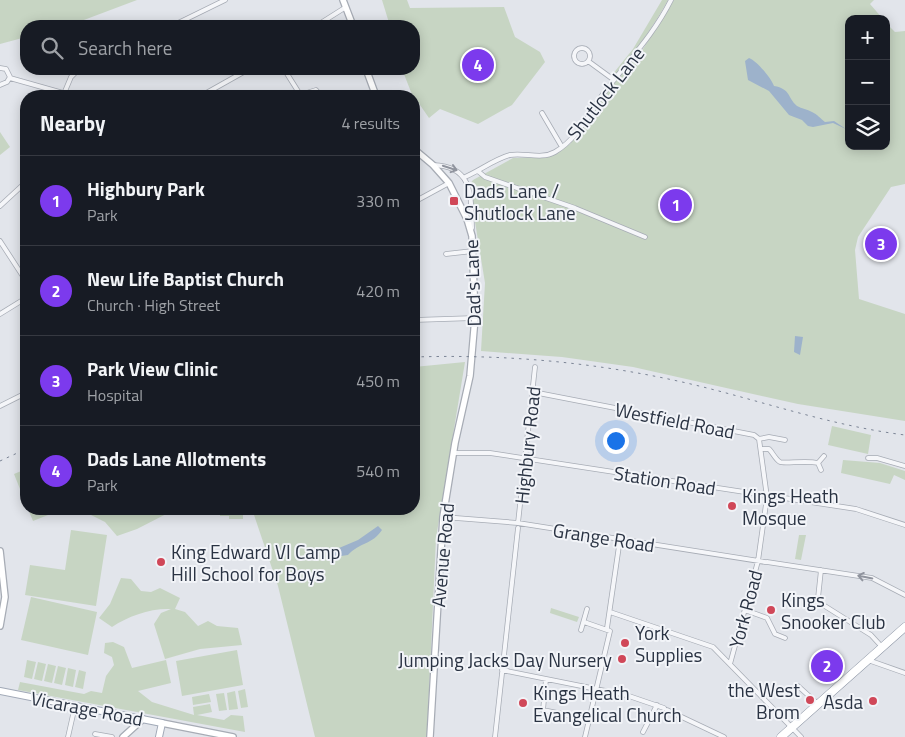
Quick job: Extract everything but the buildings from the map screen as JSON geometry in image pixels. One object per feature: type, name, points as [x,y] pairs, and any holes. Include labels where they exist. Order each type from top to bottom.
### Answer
[{"type":"highway","points":[[781,737],[905,626]]},
{"type":"main road","name":"Vicarage Road","points":[[0,691],[162,723]]},
{"type":"main road","points":[[160,737],[162,723]]},
{"type":"street","points":[[184,20],[225,0]]},
{"type":"street","points":[[343,0],[351,20]]},
{"type":"street","name":"Shutlock Lane","points":[[465,177],[479,172],[508,155],[545,156],[554,153],[583,126],[614,80],[639,52],[661,21],[671,0]]},
{"type":"street","points":[[325,20],[346,7]]},
{"type":"street","points":[[586,50],[590,56],[588,61],[584,64],[577,62],[575,58],[577,51],[586,50]]},
{"type":"street","points":[[588,61],[614,80]]},
{"type":"street","points":[[0,68],[8,71],[10,78]]},
{"type":"street","points":[[65,90],[73,75]]},
{"type":"street","points":[[212,90],[239,75]]},
{"type":"street","points":[[288,75],[297,90]]},
{"type":"street","points":[[368,75],[374,90]]},
{"type":"street","points":[[0,85],[5,84],[10,78]]},
{"type":"street","points":[[10,78],[50,90]]},
{"type":"street","points":[[542,113],[562,146]]},
{"type":"street","name":"Dad's Lane","points":[[420,154],[449,183],[464,211],[472,236],[475,318],[470,376]]},
{"type":"street","points":[[433,165],[452,167],[465,177],[468,188],[472,236]]},
{"type":"street","points":[[479,172],[485,177],[575,208],[645,237]]},
{"type":"street","points":[[420,199],[449,183]]},
{"type":"street","points":[[0,206],[20,188]]},
{"type":"street","points":[[0,241],[20,272]]},
{"type":"street","points":[[446,254],[473,251]]},
{"type":"street","points":[[0,314],[20,302]]},
{"type":"street","points":[[420,320],[475,318]]},
{"type":"street","name":"Highbury Road","points":[[495,737],[535,367]]},
{"type":"street","name":"Avenue Road","points":[[430,737],[443,517],[453,453],[470,376]]},
{"type":"street","name":"Westfield Road","points":[[533,392],[754,435],[759,439],[767,497]]},
{"type":"street","points":[[0,406],[20,396]]},
{"type":"street","points":[[759,439],[769,437],[785,440]]},
{"type":"street","points":[[761,449],[769,449],[783,463],[803,460],[818,463]]},
{"type":"street","name":"Station Road","points":[[453,453],[490,453],[767,497],[856,509],[905,525]]},
{"type":"street","points":[[818,463],[824,456]]},
{"type":"street","points":[[868,458],[877,458],[905,466]]},
{"type":"street","points":[[818,463],[821,470]]},
{"type":"street","name":"York Road","points":[[767,497],[758,561],[730,664],[801,737]]},
{"type":"street","name":"Grange Road","points":[[443,517],[620,539],[872,578],[905,595]]},
{"type":"street","points":[[585,737],[595,688],[610,637],[610,631],[607,628],[620,539]]},
{"type":"street","points":[[0,551],[5,597],[0,626]]},
{"type":"street","points":[[821,570],[818,598],[820,603],[871,635],[882,647]]},
{"type":"street","points":[[581,630],[587,609]]},
{"type":"street","points":[[745,610],[765,617],[770,622],[775,634],[785,638]]},
{"type":"street","points":[[610,612],[701,641],[713,647],[730,664]]},
{"type":"street","points":[[584,622],[607,628]]},
{"type":"street","points":[[868,660],[905,673]]},
{"type":"street","points":[[502,670],[641,699],[724,737]]},
{"type":"street","points":[[546,679],[543,710],[567,715]]},
{"type":"street","points":[[798,686],[818,704]]},
{"type":"street","points":[[642,732],[657,705]]},
{"type":"street","points":[[68,737],[75,706]]},
{"type":"street","points":[[123,737],[143,720]]},
{"type":"street","name":"Vicarage Road","points":[[162,723],[234,737]]},
{"type":"street","points":[[95,734],[112,737]]},
{"type":"green space","points":[[0,0],[137,0],[84,20],[20,20],[20,39],[0,44]]},
{"type":"green space","points":[[382,0],[407,0],[410,8],[504,7],[515,37],[540,52],[545,62],[512,105],[478,124],[440,109],[429,118],[420,105],[420,90],[410,90],[404,75],[420,75],[420,20],[388,20]]},
{"type":"green space","points":[[662,0],[668,0],[643,40],[614,77],[612,75],[633,49]]},
{"type":"green space","points":[[674,0],[874,0],[870,4],[880,15],[845,15],[845,150],[890,150],[890,27],[895,32],[905,31],[905,184],[891,187],[858,237],[855,250],[859,299],[905,314],[905,421],[798,404],[633,367],[562,357],[481,351],[485,283],[469,185],[473,180],[513,158],[548,157],[570,144],[616,81],[641,52]]},
{"type":"green space","points":[[0,132],[10,147],[0,155]]},
{"type":"green space","points":[[465,362],[436,538],[427,737],[315,737],[278,586],[254,515],[420,515],[420,366]]},
{"type":"green space","points":[[832,426],[871,435],[868,454],[828,445]]},
{"type":"green space","points":[[843,460],[880,463],[905,471],[905,480],[894,475],[890,484],[841,473]]},
{"type":"green space","points":[[20,472],[20,489],[14,474]]},
{"type":"green space","points":[[30,515],[48,515],[33,521]]},
{"type":"green space","points":[[91,515],[164,515],[137,529],[117,536],[105,522]]},
{"type":"green space","points":[[243,515],[243,519],[229,519],[229,516],[220,516]]},
{"type":"green space","points":[[71,530],[107,535],[96,606],[25,595],[30,565],[65,570]]},
{"type":"green space","points":[[799,535],[806,535],[801,560],[795,559]]},
{"type":"green space","points":[[121,578],[131,579],[141,591],[151,592],[160,588],[180,598],[175,609],[185,612],[198,626],[208,621],[217,626],[238,628],[242,645],[200,649],[165,659],[154,624],[161,613],[171,609],[140,614],[125,619],[112,627],[99,618],[110,604]]},
{"type":"green space","points":[[31,597],[97,612],[88,655],[21,640]]},
{"type":"green space","points":[[551,608],[579,617],[577,622],[550,613]]},
{"type":"green space","points":[[113,642],[124,647],[132,668],[166,660],[171,683],[138,691],[152,702],[194,715],[193,707],[210,704],[212,712],[197,715],[224,720],[231,715],[243,716],[245,732],[18,690],[20,682],[84,694],[91,691],[102,693],[106,676],[114,665],[112,657],[104,653],[105,643]]},
{"type":"green space","points":[[237,650],[243,685],[182,696],[176,661]]},
{"type":"green space","points":[[27,660],[36,662],[32,679],[24,677]]},
{"type":"green space","points":[[38,662],[46,664],[42,681],[34,679]]},
{"type":"green space","points":[[48,664],[56,666],[52,683],[44,681]]},
{"type":"green space","points":[[58,666],[66,668],[62,685],[54,683]]},
{"type":"green space","points":[[68,668],[76,670],[73,687],[65,685]]},
{"type":"green space","points":[[79,670],[86,672],[83,689],[75,687]]},
{"type":"green space","points":[[245,689],[248,707],[241,708],[238,691]]},
{"type":"green space","points":[[235,691],[238,709],[229,710],[227,693]]},
{"type":"green space","points":[[224,693],[227,710],[219,711],[216,694]]},
{"type":"green space","points":[[209,694],[211,702],[193,705],[192,697]]},
{"type":"water","points":[[749,58],[756,63],[774,86],[786,91],[797,106],[814,113],[825,122],[834,121],[845,129],[833,123],[813,127],[808,126],[802,120],[789,115],[769,91],[748,80],[745,61]]},
{"type":"water","points":[[795,336],[803,337],[800,355],[794,352]]},
{"type":"water","points":[[378,526],[382,530],[378,535],[348,555],[334,557],[331,554],[332,551],[358,540]]},
{"type":"railway","points":[[420,357],[520,359],[626,371],[695,385],[852,426],[905,435]]},
{"type":"railway","points":[[0,461],[20,452]]},
{"type":"place","name":"Dads Lane Allotments","points":[[478,65]]},
{"type":"place","name":"Dads Lane / Shutlock Lane","points":[[454,201]]},
{"type":"place","name":"Highbury Park","points":[[676,205]]},
{"type":"place","name":"Park View Clinic","points":[[881,244]]},
{"type":"place","name":"Kings Heath Mosque","points":[[732,506]]},
{"type":"place","name":"King Edward VI Camp Hill School for Boys","points":[[161,562]]},
{"type":"place","name":"Kings Snooker Club","points":[[771,610]]},
{"type":"place","name":"York Supplies","points":[[625,643]]},
{"type":"place","name":"Jumping Jacks Day Nursery","points":[[622,659]]},
{"type":"place","name":"New Life Baptist Church","points":[[827,666]]},
{"type":"place","name":"the West Brom","points":[[810,700]]},
{"type":"place","name":"Asda","points":[[873,701]]},
{"type":"place","name":"Kings Heath Evangelical Church","points":[[523,703]]}]
